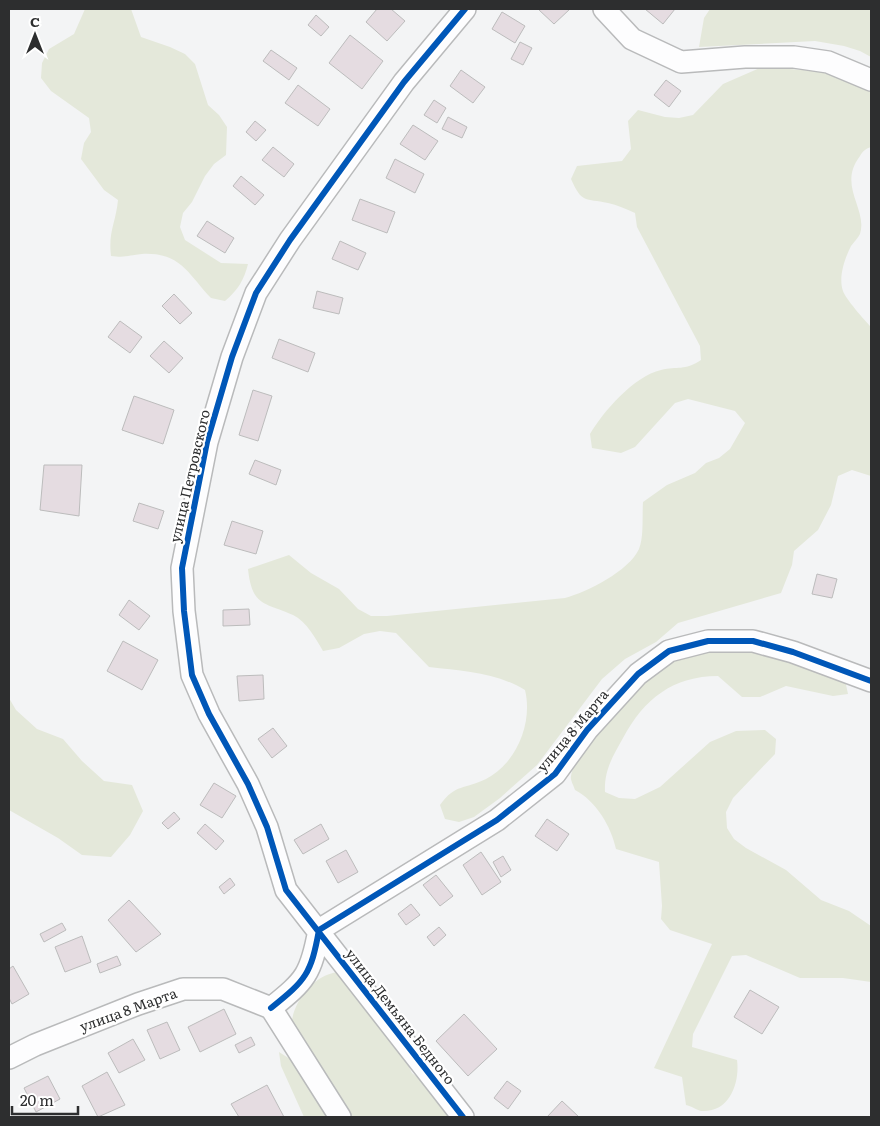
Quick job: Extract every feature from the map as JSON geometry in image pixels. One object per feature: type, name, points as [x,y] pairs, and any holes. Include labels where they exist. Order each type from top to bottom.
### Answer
[{"type":"street","name":"улица Петровского","points":[[319,930],[286,890],[267,827],[248,784],[209,714],[192,675],[184,611],[182,568],[207,442],[232,357],[256,292],[290,240],[404,82],[465,9]]},
{"type":"street","points":[[604,9],[632,39],[681,62],[745,56],[794,56],[828,62],[871,80]]},
{"type":"street","name":"улица 8 Марта","points":[[319,930],[497,820],[555,774],[587,730],[638,674],[669,651],[708,641],[753,641],[793,652],[871,681]]},
{"type":"street","points":[[319,930],[314,961],[299,986],[271,1008],[340,1117]]},
{"type":"street","name":"улица Демьяна Бедного","points":[[319,930],[463,1117]]},
{"type":"street","name":"улица 8 Марта","points":[[9,1058],[36,1045],[128,1008],[183,989],[223,989],[271,1008]]},
{"type":"shaded area","points":[[85,9],[131,9],[141,37],[185,54],[195,64],[208,105],[219,115],[227,127],[226,155],[214,164],[205,176],[192,202],[183,213],[180,227],[185,240],[221,263],[248,264],[240,284],[225,301],[211,298],[182,266],[166,257],[155,254],[124,257],[111,256],[111,234],[118,200],[104,190],[81,159],[84,143],[91,132],[89,118],[51,91],[41,78],[42,63],[49,49],[74,34]]},
{"type":"shaded area","points":[[710,9],[871,9],[871,57],[844,46],[815,41],[699,47],[704,18]]},
{"type":"shaded area","points":[[762,67],[845,73],[871,85],[871,147],[861,154],[851,177],[854,197],[860,215],[860,234],[851,246],[841,280],[843,291],[871,327],[871,476],[852,470],[838,476],[831,505],[818,530],[794,551],[792,565],[781,593],[678,623],[656,642],[625,659],[602,679],[537,765],[500,798],[474,817],[459,822],[445,819],[440,805],[451,793],[486,779],[497,772],[514,752],[520,740],[527,715],[525,690],[502,679],[490,676],[429,667],[396,633],[380,631],[364,634],[339,648],[323,651],[302,621],[293,615],[268,605],[257,597],[250,581],[248,569],[289,555],[311,573],[339,589],[358,609],[371,616],[387,616],[565,598],[595,586],[617,573],[626,565],[634,557],[641,544],[643,502],[667,485],[695,473],[706,463],[719,458],[730,449],[745,423],[735,411],[688,399],[675,403],[635,447],[621,453],[592,448],[590,434],[620,396],[640,379],[651,374],[661,370],[685,367],[701,360],[700,346],[637,227],[635,213],[622,207],[589,200],[581,196],[571,179],[577,166],[622,161],[631,149],[628,121],[638,110],[665,117],[679,118],[693,115],[723,84]]},
{"type":"shaded area","points":[[735,649],[765,654],[845,680],[848,694],[833,696],[786,686],[760,697],[742,697],[718,676],[687,680],[674,685],[650,701],[631,724],[610,764],[606,777],[605,792],[619,798],[635,799],[660,787],[710,742],[736,731],[765,730],[776,739],[775,754],[733,798],[726,812],[727,828],[734,839],[746,848],[786,870],[821,900],[849,911],[871,926],[871,982],[843,978],[800,978],[746,955],[732,956],[693,1034],[692,1047],[737,1060],[737,1078],[735,1086],[726,1102],[711,1110],[701,1111],[686,1105],[682,1077],[654,1068],[712,944],[670,930],[661,919],[659,862],[616,849],[614,840],[602,815],[590,801],[575,790],[571,778],[583,750],[596,732],[626,696],[653,669],[663,662],[680,656]]},
{"type":"shaded area","points":[[9,698],[16,710],[37,729],[63,739],[82,761],[104,781],[132,785],[143,811],[130,835],[111,857],[82,855],[58,838],[9,810]]},
{"type":"shaded area","points":[[337,972],[405,1059],[412,1073],[434,1091],[456,1117],[352,1117],[292,1020],[297,1004],[307,989],[321,978]]},
{"type":"shaded area","points":[[279,1052],[290,1059],[330,1117],[304,1117],[281,1066]]},
{"type":"building","points":[[377,9],[391,9],[405,21],[387,41],[366,22]]},
{"type":"building","points":[[538,9],[570,9],[554,24]]},
{"type":"building","points":[[645,9],[675,9],[663,24]]},
{"type":"building","points":[[502,12],[525,26],[515,43],[492,29]]},
{"type":"building","points":[[316,15],[329,27],[321,36],[308,25]]},
{"type":"building","points":[[350,35],[383,61],[362,89],[329,63]]},
{"type":"building","points":[[520,42],[532,48],[523,65],[511,59]]},
{"type":"building","points":[[271,50],[297,68],[289,80],[263,61]]},
{"type":"building","points":[[461,70],[485,87],[473,103],[450,86]]},
{"type":"building","points":[[666,80],[681,91],[669,107],[654,95]]},
{"type":"building","points":[[298,85],[330,109],[318,126],[285,103]]},
{"type":"building","points":[[434,100],[446,108],[437,123],[424,115]]},
{"type":"building","points":[[448,117],[467,127],[462,138],[442,129]]},
{"type":"building","points":[[255,121],[266,130],[256,141],[246,132]]},
{"type":"building","points":[[413,125],[438,141],[425,160],[400,144]]},
{"type":"building","points":[[273,147],[294,164],[284,177],[262,160]]},
{"type":"building","points":[[395,159],[424,174],[415,193],[386,178]]},
{"type":"building","points":[[241,176],[264,195],[255,205],[233,186]]},
{"type":"building","points":[[360,199],[395,212],[387,233],[352,220]]},
{"type":"building","points":[[207,221],[234,238],[225,253],[197,236]]},
{"type":"building","points":[[340,241],[366,253],[358,270],[332,259]]},
{"type":"building","points":[[317,291],[343,298],[339,314],[313,308]]},
{"type":"building","points":[[174,294],[192,313],[180,324],[162,306]]},
{"type":"building","points":[[120,321],[142,337],[130,353],[108,337]]},
{"type":"building","points":[[279,339],[315,353],[308,372],[272,358]]},
{"type":"building","points":[[164,341],[183,358],[169,373],[150,356]]},
{"type":"building","points":[[253,390],[272,396],[258,441],[239,435]]},
{"type":"building","points":[[134,396],[174,410],[163,444],[122,430]]},
{"type":"building","points":[[255,460],[281,470],[276,485],[249,474]]},
{"type":"building","points":[[44,465],[82,465],[79,516],[40,510]]},
{"type":"building","points":[[139,503],[164,511],[158,529],[133,521]]},
{"type":"building","points":[[232,521],[263,531],[256,554],[224,545]]},
{"type":"building","points":[[817,574],[837,579],[832,598],[812,594]]},
{"type":"building","points":[[129,600],[150,616],[139,630],[119,615]]},
{"type":"building","points":[[249,609],[250,625],[223,626],[223,610]]},
{"type":"building","points":[[123,641],[158,660],[142,690],[107,671]]},
{"type":"building","points":[[263,675],[264,699],[239,701],[237,676]]},
{"type":"building","points":[[273,728],[287,746],[272,758],[258,739]]},
{"type":"building","points":[[214,783],[236,796],[222,818],[200,805]]},
{"type":"building","points":[[174,812],[180,819],[168,829],[162,823]]},
{"type":"building","points":[[547,819],[569,834],[557,851],[535,836]]},
{"type":"building","points":[[205,824],[224,841],[216,850],[197,833]]},
{"type":"building","points":[[321,824],[329,839],[303,854],[294,840]]},
{"type":"building","points":[[346,850],[358,872],[338,883],[326,861]]},
{"type":"building","points":[[481,852],[501,882],[482,895],[463,865]]},
{"type":"building","points":[[503,856],[511,870],[501,877],[493,862]]},
{"type":"building","points":[[436,875],[453,896],[440,906],[423,885]]},
{"type":"building","points":[[230,878],[235,885],[224,894],[219,887]]},
{"type":"building","points":[[129,900],[161,934],[136,952],[108,920]]},
{"type":"building","points":[[411,904],[420,915],[406,925],[398,914]]},
{"type":"building","points":[[62,923],[66,930],[44,942],[40,934]]},
{"type":"building","points":[[439,927],[446,935],[434,946],[427,937]]},
{"type":"building","points":[[82,936],[91,962],[65,972],[55,947]]},
{"type":"building","points":[[117,956],[121,965],[100,973],[97,964]]},
{"type":"building","points":[[13,966],[29,994],[12,1004],[9,998],[9,969]]},
{"type":"building","points":[[750,990],[779,1007],[762,1034],[734,1017]]},
{"type":"building","points":[[224,1009],[236,1034],[200,1052],[188,1027]]},
{"type":"building","points":[[464,1014],[497,1049],[468,1076],[436,1041]]},
{"type":"building","points":[[167,1022],[180,1050],[160,1059],[147,1030]]},
{"type":"building","points":[[251,1037],[255,1045],[239,1053],[235,1045]]},
{"type":"building","points":[[133,1039],[145,1060],[119,1073],[108,1053]]},
{"type":"building","points":[[107,1072],[125,1105],[98,1117],[82,1086]]},
{"type":"building","points":[[48,1076],[60,1099],[36,1112],[24,1088]]},
{"type":"building","points":[[507,1081],[521,1091],[508,1109],[494,1098]]},
{"type":"building","points":[[267,1085],[284,1117],[239,1117],[231,1104]]},
{"type":"building","points":[[562,1101],[579,1117],[547,1117]]},
{"type":"cycle path","points":[[463,1117],[286,890],[267,827],[248,784],[209,714],[192,675],[184,611],[182,568],[207,442],[232,357],[256,293],[290,240],[404,82],[465,9]]},
{"type":"cycle path","points":[[271,1008],[299,983],[310,967],[319,930],[497,820],[555,774],[587,730],[638,674],[669,651],[708,641],[753,641],[793,652],[871,681]]}]
